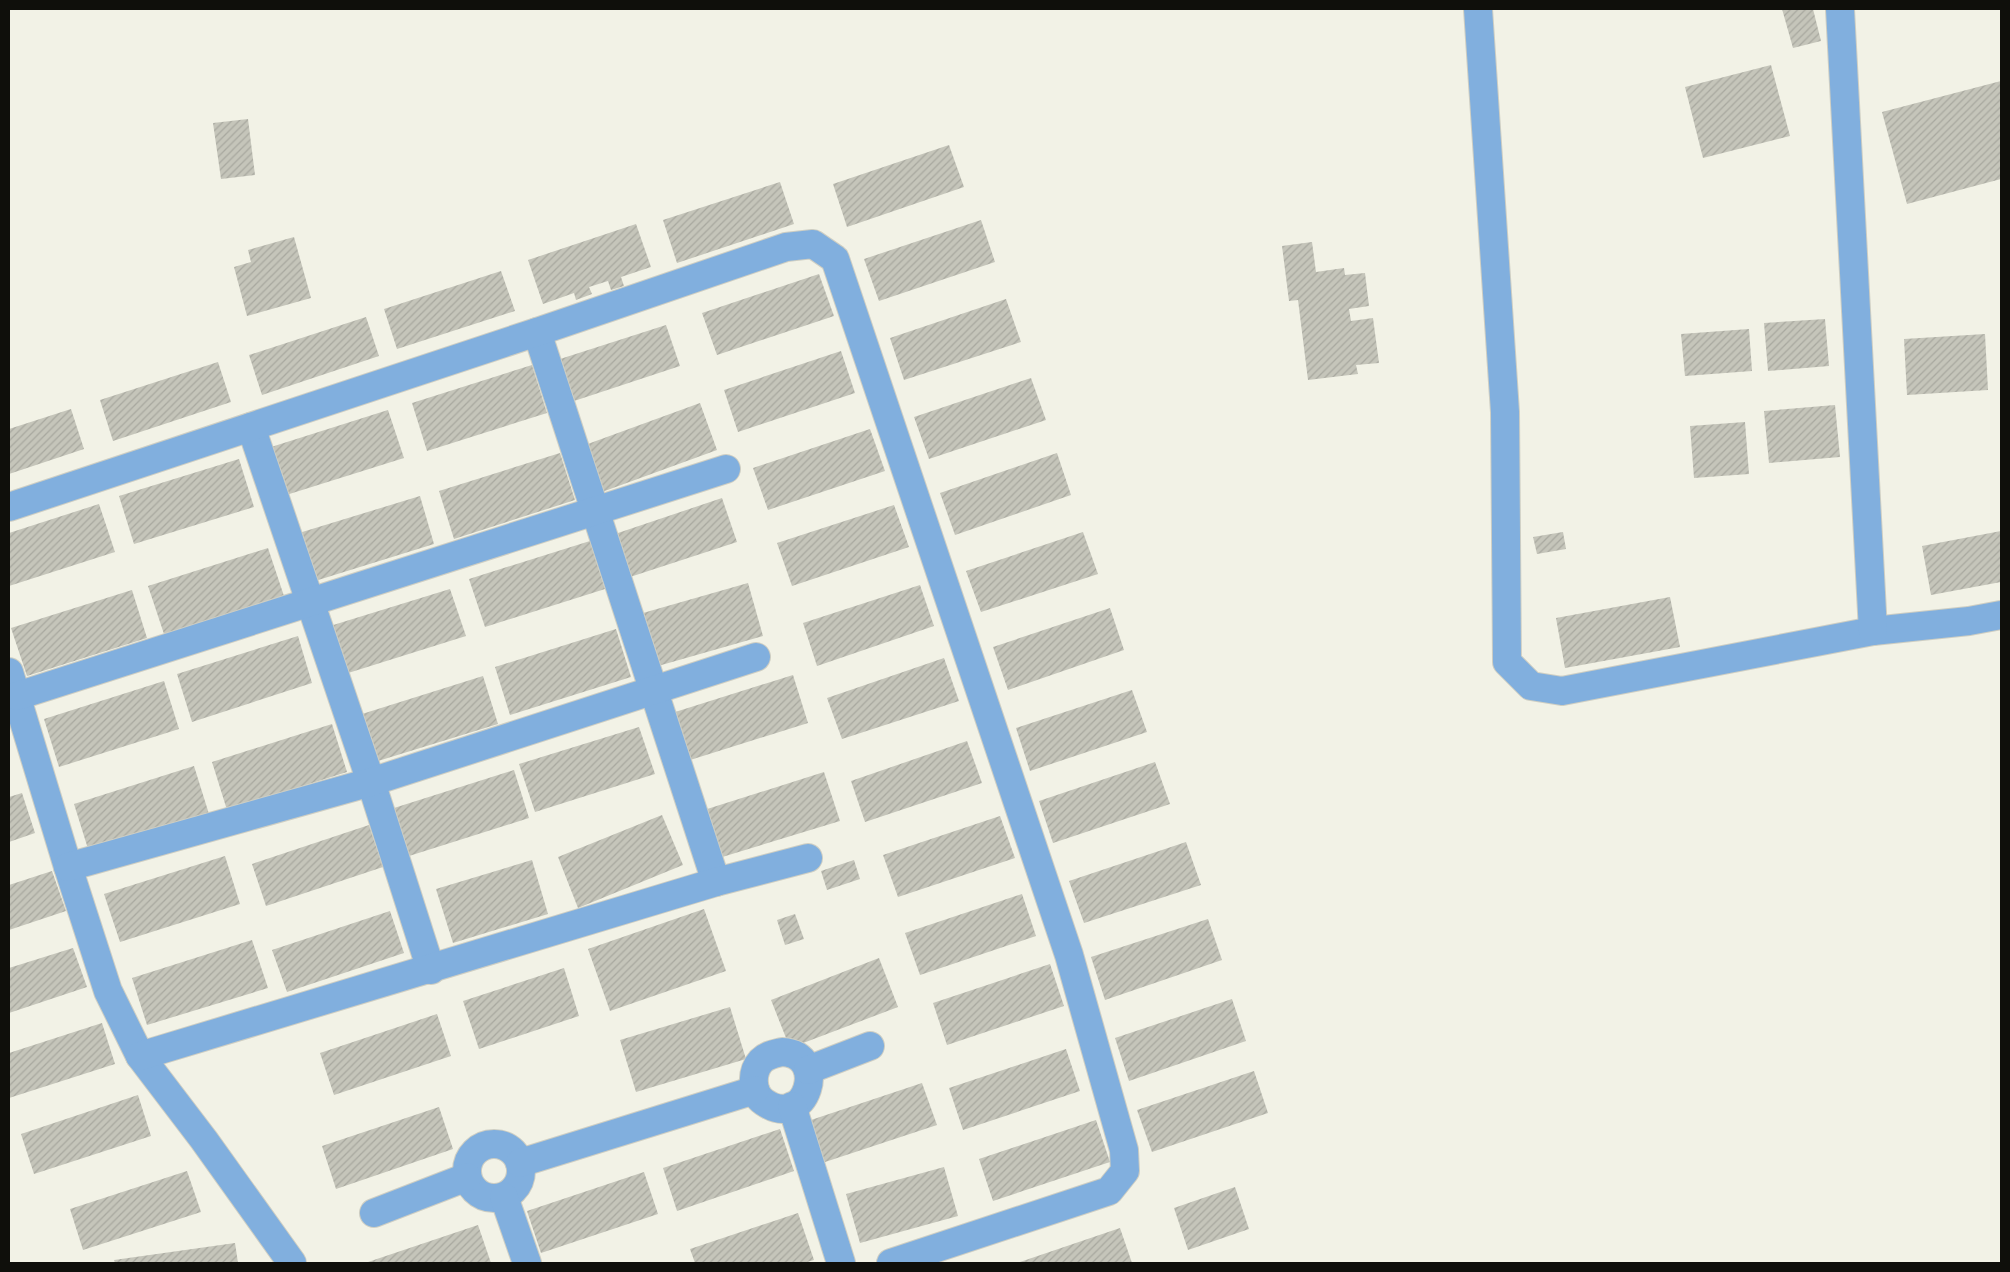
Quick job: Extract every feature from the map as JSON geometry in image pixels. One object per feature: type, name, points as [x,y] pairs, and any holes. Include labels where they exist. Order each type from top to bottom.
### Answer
[{"type":"street","points":[[1478,9],[1505,412],[1507,662],[1531,686],[1562,692],[1874,631],[1969,621],[2001,614]]},
{"type":"street","points":[[1840,9],[1874,631]]},
{"type":"street","points":[[9,507],[537,332],[786,247],[813,244],[835,259],[1069,955],[1124,1150],[1125,1171],[1109,1190],[891,1263]]},
{"type":"street","points":[[537,332],[597,511],[716,882]]},
{"type":"street","points":[[251,427],[371,782],[431,970]]},
{"type":"street","points":[[292,1263],[204,1140],[140,1056],[108,991],[68,867],[13,684],[310,603],[726,469]]},
{"type":"street","points":[[68,867],[371,782],[756,657]]},
{"type":"street","points":[[140,1056],[431,970],[716,882],[808,858]]},
{"type":"street","points":[[808,1070],[870,1046]]},
{"type":"street","points":[[791,1052],[802,1060],[808,1070],[810,1081],[808,1091],[802,1101],[792,1106],[781,1108],[771,1106],[762,1100],[756,1090],[754,1080],[756,1069],[762,1060],[771,1054],[791,1052]]},
{"type":"street","points":[[520,1163],[756,1090]]},
{"type":"street","points":[[792,1106],[841,1263]]},
{"type":"street","points":[[492,1144],[504,1146],[514,1153],[520,1163],[521,1177],[515,1189],[504,1197],[492,1199],[481,1196],[472,1188],[467,1177],[467,1165],[472,1154],[481,1147],[492,1144]]},
{"type":"street","points":[[374,1213],[467,1177]]},
{"type":"street","points":[[504,1197],[527,1263]]},
{"type":"building","points":[[1782,9],[1813,9],[1821,41],[1793,48]]},
{"type":"building","points":[[1771,65],[1790,136],[1703,158],[1685,87]]},
{"type":"building","points":[[2001,81],[2001,179],[1907,204],[1882,112]]},
{"type":"building","points":[[248,119],[255,175],[221,179],[213,123]]},
{"type":"building","points":[[949,145],[964,187],[847,227],[833,184]]},
{"type":"building","points":[[780,182],[794,224],[677,263],[663,220]]},
{"type":"building","points":[[981,220],[995,262],[879,301],[864,259]]},
{"type":"building","points":[[636,224],[651,267],[621,277],[624,286],[611,290],[608,281],[589,287],[592,294],[576,300],[574,293],[543,304],[528,260]]},
{"type":"building","points":[[294,237],[311,298],[247,316],[234,267],[251,262],[248,250]]},
{"type":"building","points":[[1312,242],[1316,272],[1344,268],[1345,275],[1365,273],[1369,306],[1349,309],[1351,321],[1373,318],[1379,363],[1356,365],[1358,374],[1308,380],[1298,300],[1289,301],[1282,246]]},
{"type":"building","points":[[501,271],[515,311],[397,349],[384,309]]},
{"type":"building","points":[[819,274],[834,316],[717,355],[702,313]]},
{"type":"building","points":[[1006,299],[1021,342],[904,380],[890,338]]},
{"type":"building","points":[[366,317],[379,356],[262,395],[249,355]]},
{"type":"building","points":[[1825,319],[1829,366],[1768,371],[1764,323]]},
{"type":"building","points":[[666,325],[680,366],[571,402],[557,360]]},
{"type":"building","points":[[1749,329],[1752,371],[1685,376],[1681,334]]},
{"type":"building","points":[[1985,334],[1988,390],[1907,395],[1904,339]]},
{"type":"building","points":[[841,351],[855,393],[738,432],[724,390]]},
{"type":"building","points":[[218,362],[231,402],[113,441],[100,400]]},
{"type":"building","points":[[532,365],[547,413],[427,451],[412,403]]},
{"type":"building","points":[[1031,378],[1046,420],[929,459],[914,417]]},
{"type":"building","points":[[700,403],[717,450],[602,492],[585,445]]},
{"type":"building","points":[[1835,405],[1840,457],[1769,463],[1764,411]]},
{"type":"building","points":[[71,409],[84,449],[9,474],[9,429]]},
{"type":"building","points":[[388,410],[404,458],[283,496],[268,448]]},
{"type":"building","points":[[1745,422],[1749,474],[1694,478],[1690,426]]},
{"type":"building","points":[[870,429],[885,471],[768,510],[753,468]]},
{"type":"building","points":[[560,453],[575,500],[454,539],[439,491]]},
{"type":"building","points":[[1057,453],[1071,495],[955,535],[940,493]]},
{"type":"building","points":[[239,459],[254,507],[134,544],[119,496]]},
{"type":"building","points":[[420,496],[434,544],[315,581],[299,533]]},
{"type":"building","points":[[722,498],[737,542],[630,577],[615,534]]},
{"type":"building","points":[[99,504],[115,552],[9,586],[9,533]]},
{"type":"building","points":[[894,505],[909,547],[792,586],[777,543]]},
{"type":"building","points":[[2001,531],[2001,582],[1931,595],[1922,546]]},
{"type":"building","points":[[1083,532],[1098,574],[981,612],[966,571]]},
{"type":"building","points":[[1563,532],[1566,549],[1537,554],[1533,537]]},
{"type":"building","points":[[590,541],[605,589],[485,627],[469,579]]},
{"type":"building","points":[[268,548],[284,596],[164,634],[148,586]]},
{"type":"building","points":[[748,583],[763,636],[658,666],[643,613]]},
{"type":"building","points":[[920,585],[934,626],[817,666],[803,623]]},
{"type":"building","points":[[450,589],[466,636],[345,674],[330,626]]},
{"type":"building","points":[[132,590],[147,638],[27,676],[11,628]]},
{"type":"building","points":[[1670,597],[1680,647],[1565,668],[1556,618]]},
{"type":"building","points":[[1110,608],[1124,650],[1008,690],[993,647]]},
{"type":"building","points":[[616,629],[631,677],[510,715],[495,667]]},
{"type":"building","points":[[298,636],[312,683],[192,722],[177,674]]},
{"type":"building","points":[[944,658],[959,701],[842,739],[827,698]]},
{"type":"building","points":[[793,675],[808,723],[687,761],[672,713]]},
{"type":"building","points":[[483,676],[498,724],[378,761],[362,714]]},
{"type":"building","points":[[164,681],[179,729],[59,767],[44,719]]},
{"type":"building","points":[[1132,690],[1147,732],[1030,771],[1016,728]]},
{"type":"building","points":[[332,724],[347,772],[227,810],[212,762]]},
{"type":"building","points":[[639,727],[655,774],[535,812],[519,764]]},
{"type":"building","points":[[967,741],[982,783],[865,822],[851,781]]},
{"type":"building","points":[[1155,762],[1170,804],[1053,843],[1039,801]]},
{"type":"building","points":[[194,766],[209,814],[89,852],[74,804]]},
{"type":"building","points":[[514,770],[529,818],[409,856],[394,808]]},
{"type":"building","points":[[824,772],[840,821],[719,858],[704,810]]},
{"type":"building","points":[[22,793],[35,833],[9,842],[9,797]]},
{"type":"building","points":[[662,815],[683,865],[578,908],[558,857]]},
{"type":"building","points":[[1000,816],[1015,858],[898,897],[883,855]]},
{"type":"building","points":[[369,825],[383,867],[266,906],[252,864]]},
{"type":"building","points":[[1186,842],[1201,885],[1084,923],[1069,881]]},
{"type":"building","points":[[225,856],[240,904],[120,942],[104,894]]},
{"type":"building","points":[[532,860],[548,914],[453,943],[436,889]]},
{"type":"building","points":[[854,860],[860,879],[827,890],[821,871]]},
{"type":"building","points":[[52,871],[66,911],[9,930],[9,885]]},
{"type":"building","points":[[1022,894],[1036,936],[920,975],[905,933]]},
{"type":"building","points":[[704,909],[726,971],[610,1011],[588,949]]},
{"type":"building","points":[[390,911],[404,953],[287,992],[272,950]]},
{"type":"building","points":[[795,914],[804,939],[785,945],[777,920]]},
{"type":"building","points":[[1208,919],[1222,960],[1105,1000],[1091,957]]},
{"type":"building","points":[[252,940],[268,988],[147,1025],[132,978]]},
{"type":"building","points":[[73,948],[87,987],[9,1013],[9,968]]},
{"type":"building","points":[[879,958],[898,1007],[790,1048],[771,1000]]},
{"type":"building","points":[[1050,964],[1064,1006],[947,1045],[933,1003]]},
{"type":"building","points":[[564,968],[579,1016],[479,1049],[463,1001]]},
{"type":"building","points":[[1232,999],[1246,1041],[1129,1081],[1115,1038]]},
{"type":"building","points":[[730,1007],[746,1059],[636,1092],[620,1040]]},
{"type":"building","points":[[437,1014],[451,1056],[334,1095],[320,1053]]},
{"type":"building","points":[[102,1023],[115,1064],[9,1098],[9,1053]]},
{"type":"building","points":[[1066,1049],[1080,1091],[963,1130],[949,1088]]},
{"type":"building","points":[[1254,1071],[1268,1113],[1152,1152],[1137,1110]]},
{"type":"building","points":[[922,1083],[937,1125],[819,1164],[805,1122]]},
{"type":"building","points":[[138,1095],[151,1136],[34,1174],[21,1134]]},
{"type":"building","points":[[439,1107],[453,1149],[336,1189],[322,1146]]},
{"type":"building","points":[[1096,1120],[1110,1162],[993,1201],[979,1159]]},
{"type":"building","points":[[780,1129],[794,1171],[677,1211],[663,1168]]},
{"type":"building","points":[[944,1167],[958,1216],[860,1243],[846,1194]]},
{"type":"building","points":[[187,1171],[201,1212],[83,1250],[70,1209]]},
{"type":"building","points":[[644,1172],[658,1214],[541,1253],[527,1211]]},
{"type":"building","points":[[1235,1187],[1249,1229],[1188,1250],[1174,1208]]},
{"type":"building","points":[[798,1213],[814,1260],[804,1263],[695,1263],[690,1249]]},
{"type":"building","points":[[478,1225],[491,1263],[365,1263]]},
{"type":"building","points":[[1120,1228],[1132,1263],[1017,1263]]},
{"type":"building","points":[[235,1243],[238,1263],[115,1263],[114,1260]]}]
